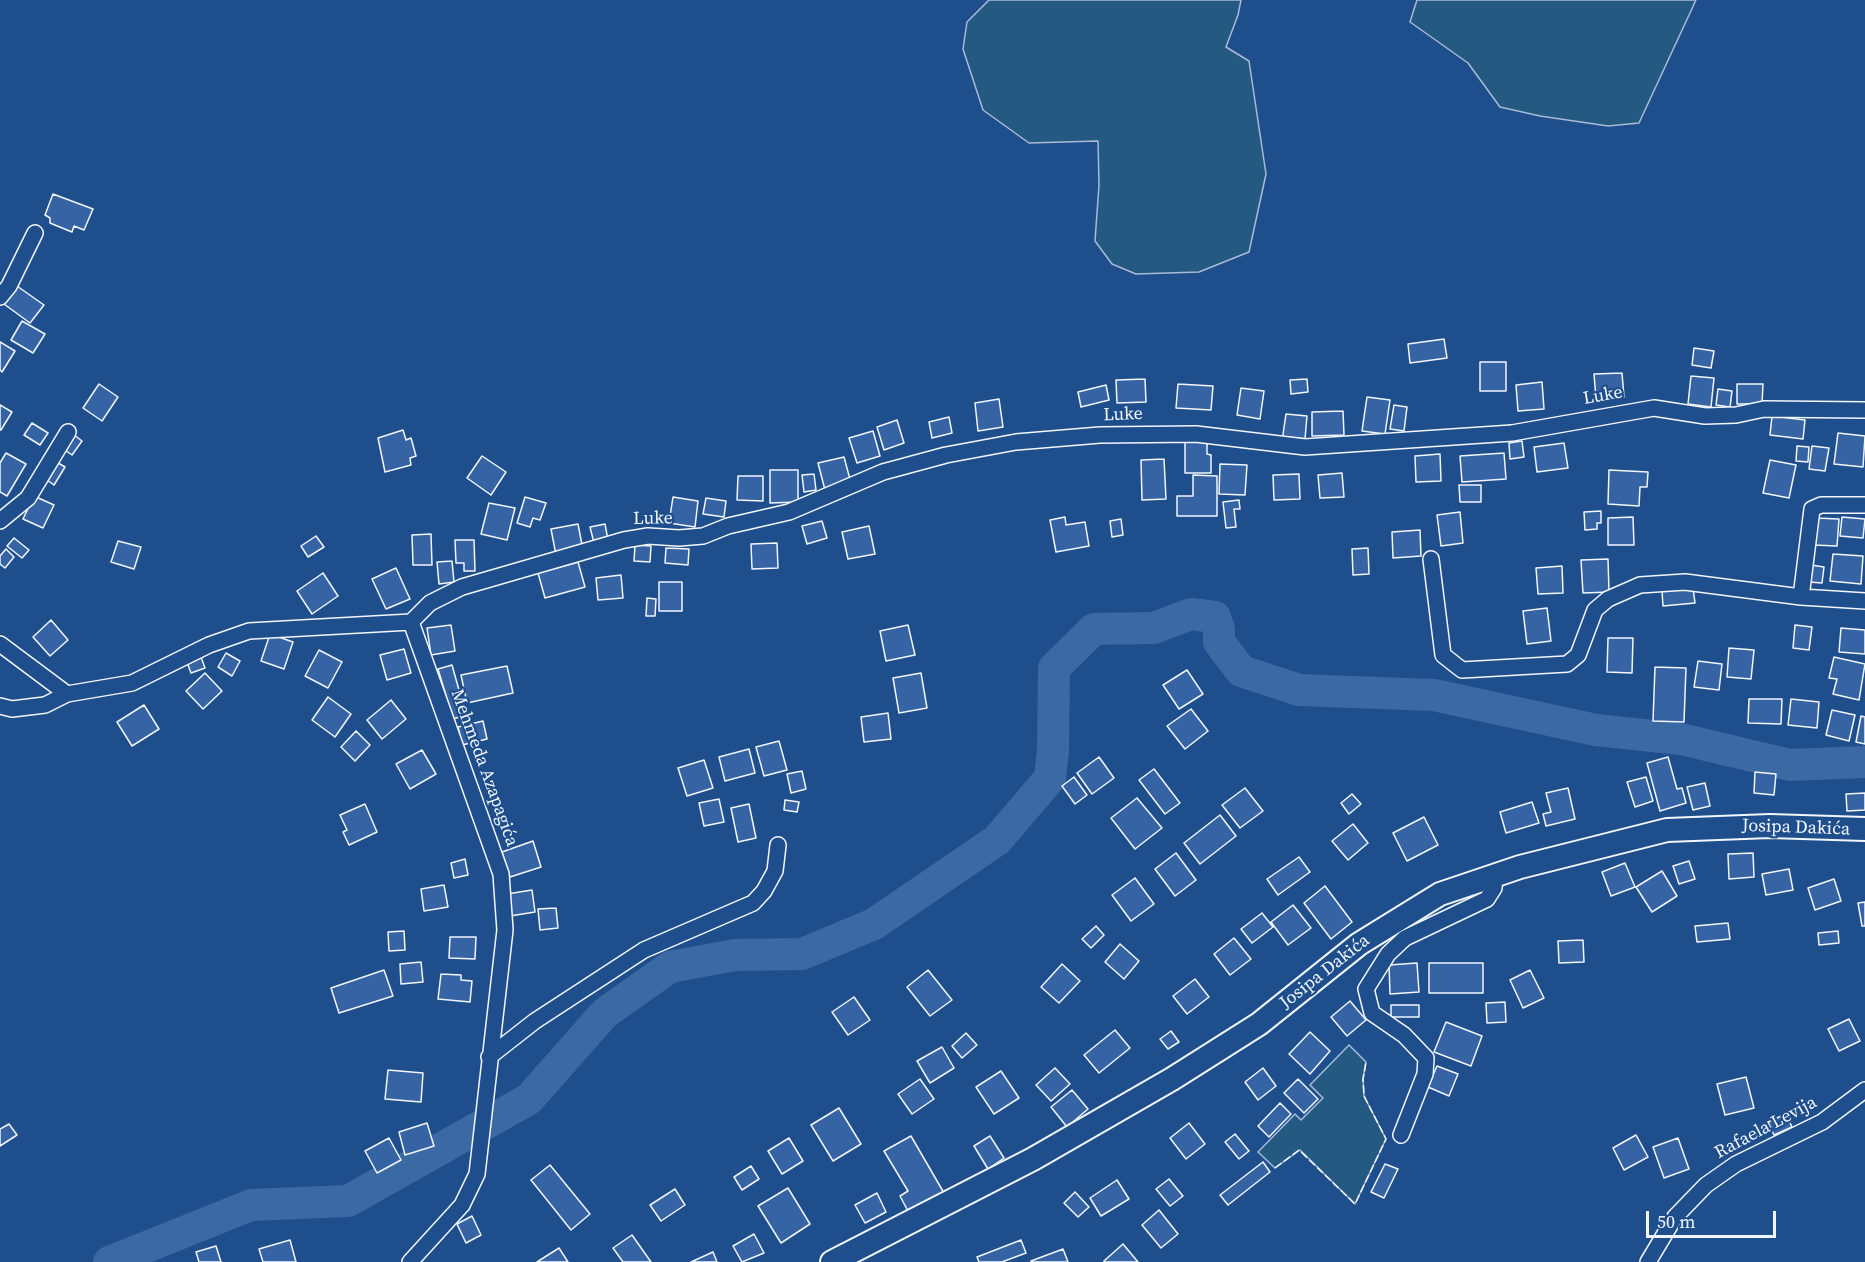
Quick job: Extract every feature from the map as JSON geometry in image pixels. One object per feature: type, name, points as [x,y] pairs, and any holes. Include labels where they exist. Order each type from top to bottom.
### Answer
[{"type":"main road","name":"Josipa Dakića","points":[[832,1262],[1033,1160],[1145,1095],[1259,1024],[1378,932],[1440,894],[1494,876],[1667,830],[1711,826],[1865,829]]},
{"type":"street","points":[[0,297],[9,286],[35,233]]},
{"type":"street","name":"Luke","points":[[411,622],[430,603],[462,587],[624,540],[648,536],[679,538],[703,536],[728,525],[789,512],[883,472],[946,455],[1016,442],[1100,435],[1196,434],[1252,443],[1305,447],[1512,433],[1654,408],[1705,416],[1736,415],[1764,409],[1865,410]]},
{"type":"street","points":[[0,521],[28,498],[68,432]]},
{"type":"street","points":[[1801,597],[1812,509],[1821,505],[1865,506]]},
{"type":"street","points":[[1431,559],[1443,655],[1462,670],[1567,664],[1578,655],[1595,610],[1608,598],[1640,585],[1685,582],[1801,597],[1865,601]]},
{"type":"street","points":[[0,706],[12,709],[45,705],[67,694],[132,683],[210,645],[249,631],[411,622]]},
{"type":"street","name":"Mehmeda Azapagića","points":[[410,1262],[462,1205],[477,1174],[505,930],[501,874],[411,622]]},
{"type":"street","points":[[0,644],[67,694]]},
{"type":"street","points":[[489,1057],[535,1021],[644,950],[753,903],[764,891],[775,871],[778,844]]},
{"type":"street","points":[[1401,1135],[1425,1074],[1426,1058],[1404,1035],[1372,1013],[1366,988],[1388,954],[1405,938],[1487,899],[1494,888],[1494,876]]},
{"type":"street","name":"Rafaela Levija","points":[[1648,1262],[1675,1217],[1706,1185],[1736,1164],[1822,1122],[1865,1090]]},
{"type":"shaded area","points":[[989,0],[1241,0],[1226,47],[1249,61],[1266,174],[1249,252],[1199,272],[1136,274],[1112,264],[1095,241],[1099,185],[1098,141],[1029,143],[983,110],[963,49],[967,22]]},
{"type":"shaded area","points":[[1417,0],[1696,0],[1639,123],[1608,126],[1540,116],[1500,107],[1468,63],[1410,22]]},
{"type":"shaded area","points":[[1349,1045],[1366,1062],[1363,1079],[1364,1096],[1386,1139],[1355,1204],[1300,1150],[1275,1168],[1258,1152],[1295,1114],[1301,1120],[1323,1098],[1310,1085]]},
{"type":"building","points":[[53,194],[93,209],[84,230],[74,226],[72,232],[50,223],[50,218],[45,215]]},
{"type":"building","points":[[17,286],[44,305],[30,323],[4,304]]},
{"type":"building","points":[[22,321],[45,334],[33,353],[11,340]]},
{"type":"building","points":[[1444,339],[1447,358],[1410,363],[1408,344]]},
{"type":"building","points":[[0,342],[15,351],[2,372],[0,370]]},
{"type":"building","points":[[1694,348],[1714,351],[1711,368],[1692,365]]},
{"type":"building","points":[[1480,362],[1506,362],[1506,391],[1480,391]]},
{"type":"building","points":[[1622,373],[1624,397],[1596,399],[1594,374]]},
{"type":"building","points":[[1691,376],[1714,378],[1711,407],[1688,404]]},
{"type":"building","points":[[1145,379],[1146,402],[1117,403],[1116,380]]},
{"type":"building","points":[[1307,379],[1308,392],[1291,394],[1290,380]]},
{"type":"building","points":[[1542,382],[1544,409],[1518,411],[1516,385]]},
{"type":"building","points":[[99,384],[118,397],[102,421],[83,408]]},
{"type":"building","points":[[1178,384],[1213,386],[1211,410],[1176,408]]},
{"type":"building","points":[[1737,384],[1763,384],[1762,404],[1737,404]]},
{"type":"building","points":[[1106,385],[1109,400],[1081,407],[1078,392]]},
{"type":"building","points":[[1241,388],[1264,391],[1260,419],[1237,415]]},
{"type":"building","points":[[1718,389],[1732,391],[1730,407],[1716,405]]},
{"type":"building","points":[[1367,397],[1390,400],[1385,434],[1362,431]]},
{"type":"building","points":[[999,399],[1003,427],[978,431],[975,403]]},
{"type":"building","points":[[0,405],[12,412],[1,430],[0,430]]},
{"type":"building","points":[[1394,405],[1407,407],[1404,431],[1390,429]]},
{"type":"building","points":[[1343,411],[1344,435],[1312,436],[1312,412]]},
{"type":"building","points":[[1286,414],[1307,416],[1305,439],[1297,438],[1297,442],[1282,441]]},
{"type":"building","points":[[1772,416],[1805,420],[1803,439],[1770,435]]},
{"type":"building","points":[[949,417],[952,433],[932,438],[929,422]]},
{"type":"building","points":[[897,420],[904,443],[884,450],[877,427]]},
{"type":"building","points":[[32,423],[48,433],[40,445],[24,435]]},
{"type":"building","points":[[403,430],[406,440],[411,438],[416,456],[410,458],[411,465],[385,472],[378,438]]},
{"type":"building","points":[[873,431],[880,456],[857,463],[849,438]]},
{"type":"building","points":[[1838,433],[1865,436],[1863,467],[1834,464]]},
{"type":"building","points":[[73,434],[82,441],[72,455],[62,448]]},
{"type":"building","points":[[1522,441],[1524,457],[1510,459],[1509,443]]},
{"type":"building","points":[[1185,442],[1207,442],[1207,454],[1211,455],[1211,473],[1185,473]]},
{"type":"building","points":[[1564,443],[1568,468],[1537,472],[1534,447]]},
{"type":"building","points":[[1797,446],[1809,447],[1808,462],[1796,461]]},
{"type":"building","points":[[1812,446],[1829,448],[1825,471],[1809,469]]},
{"type":"building","points":[[6,453],[26,464],[7,496],[0,492],[0,463]]},
{"type":"building","points":[[1504,453],[1506,479],[1462,482],[1460,456]]},
{"type":"building","points":[[1440,454],[1441,481],[1416,482],[1415,456]]},
{"type":"building","points":[[482,456],[506,472],[491,495],[467,478]]},
{"type":"building","points":[[844,457],[851,483],[825,490],[818,463]]},
{"type":"building","points":[[1164,459],[1166,499],[1142,500],[1141,460]]},
{"type":"building","points":[[1770,460],[1796,465],[1789,498],[1763,493]]},
{"type":"building","points":[[55,461],[65,467],[54,485],[44,478]]},
{"type":"building","points":[[1220,464],[1247,465],[1245,495],[1219,494]]},
{"type":"building","points":[[770,470],[798,470],[798,502],[770,503]]},
{"type":"building","points":[[1609,470],[1648,472],[1647,487],[1640,487],[1639,506],[1608,504]]},
{"type":"building","points":[[1342,473],[1344,497],[1320,498],[1318,475]]},
{"type":"building","points":[[814,474],[816,490],[804,492],[802,475]]},
{"type":"building","points":[[1299,474],[1300,499],[1274,500],[1273,475]]},
{"type":"building","points":[[1193,475],[1217,476],[1217,516],[1177,516],[1177,496],[1193,496]]},
{"type":"building","points":[[738,476],[763,476],[763,501],[737,500]]},
{"type":"building","points":[[1459,485],[1481,485],[1481,502],[1460,502]]},
{"type":"building","points":[[34,496],[54,505],[43,528],[23,519]]},
{"type":"building","points":[[525,497],[546,503],[540,520],[533,518],[530,527],[517,523]]},
{"type":"building","points":[[673,497],[698,501],[695,527],[669,523]]},
{"type":"building","points":[[706,498],[726,501],[724,517],[703,514]]},
{"type":"building","points":[[1239,500],[1240,509],[1234,509],[1236,527],[1226,528],[1223,502]]},
{"type":"building","points":[[489,503],[515,508],[507,540],[481,534]]},
{"type":"building","points":[[1601,511],[1601,523],[1597,523],[1597,529],[1585,530],[1584,512]]},
{"type":"building","points":[[1460,512],[1463,543],[1441,546],[1437,515]]},
{"type":"building","points":[[1065,517],[1066,525],[1085,522],[1089,546],[1056,552],[1050,520]]},
{"type":"building","points":[[1633,517],[1634,545],[1608,545],[1608,518]]},
{"type":"building","points":[[1842,517],[1865,519],[1863,538],[1840,536]]},
{"type":"building","points":[[1815,518],[1839,519],[1837,546],[1813,545]]},
{"type":"building","points":[[1121,519],[1123,535],[1112,537],[1110,521]]},
{"type":"building","points":[[822,521],[827,538],[807,544],[802,526]]},
{"type":"building","points":[[578,524],[583,550],[556,555],[551,529]]},
{"type":"building","points":[[605,524],[608,540],[594,543],[590,527]]},
{"type":"building","points":[[869,526],[875,554],[848,559],[842,532]]},
{"type":"building","points":[[1420,530],[1421,556],[1393,558],[1392,532]]},
{"type":"building","points":[[431,534],[432,565],[413,565],[412,535]]},
{"type":"building","points":[[316,536],[324,547],[308,557],[301,546]]},
{"type":"building","points":[[14,538],[29,550],[22,558],[7,546]]},
{"type":"building","points":[[455,540],[474,540],[475,571],[464,571],[464,563],[456,563]]},
{"type":"building","points":[[118,541],[141,547],[134,569],[111,562]]},
{"type":"building","points":[[777,543],[778,568],[752,569],[751,544]]},
{"type":"building","points":[[635,545],[651,546],[650,562],[634,561]]},
{"type":"building","points":[[666,548],[689,549],[688,565],[665,563]]},
{"type":"building","points":[[1368,548],[1369,574],[1353,575],[1352,549]]},
{"type":"building","points":[[6,549],[14,557],[5,568],[0,564],[0,556]]},
{"type":"building","points":[[1833,554],[1863,556],[1861,584],[1830,581]]},
{"type":"building","points":[[1608,559],[1609,592],[1583,593],[1581,560]]},
{"type":"building","points":[[452,561],[454,582],[439,584],[437,562]]},
{"type":"building","points":[[578,562],[585,587],[545,598],[538,573]]},
{"type":"building","points":[[1811,565],[1824,567],[1822,583],[1809,582]]},
{"type":"building","points":[[1562,566],[1563,593],[1538,594],[1536,568]]},
{"type":"building","points":[[396,568],[410,599],[386,609],[372,579]]},
{"type":"building","points":[[323,573],[338,596],[312,614],[297,591]]},
{"type":"building","points":[[621,575],[623,598],[598,600],[596,578]]},
{"type":"building","points":[[659,582],[682,582],[682,611],[659,611]]},
{"type":"building","points":[[1693,588],[1695,603],[1663,606],[1662,591]]},
{"type":"building","points":[[647,598],[656,599],[655,616],[646,616]]},
{"type":"building","points":[[1547,608],[1551,641],[1527,644],[1523,611]]},
{"type":"building","points":[[51,620],[68,640],[50,656],[33,637]]},
{"type":"building","points":[[451,625],[455,651],[431,655],[427,628]]},
{"type":"building","points":[[908,625],[915,655],[886,661],[880,631]]},
{"type":"building","points":[[1795,625],[1812,627],[1809,650],[1793,648]]},
{"type":"building","points":[[1841,628],[1865,630],[1865,654],[1839,652]]},
{"type":"building","points":[[270,634],[293,642],[284,669],[261,661]]},
{"type":"building","points":[[1608,638],[1633,638],[1632,673],[1607,672]]},
{"type":"building","points":[[1729,648],[1754,650],[1751,679],[1727,677]]},
{"type":"building","points":[[404,649],[411,673],[387,680],[380,655]]},
{"type":"building","points":[[319,650],[342,662],[328,688],[305,676]]},
{"type":"building","points":[[226,653],[240,661],[232,676],[218,667]]},
{"type":"building","points":[[201,657],[205,668],[191,673],[187,662]]},
{"type":"building","points":[[1834,657],[1865,664],[1859,700],[1833,694],[1837,679],[1829,678]]},
{"type":"building","points":[[1698,661],[1722,664],[1719,690],[1694,687]]},
{"type":"building","points":[[452,665],[466,715],[453,719],[438,669]]},
{"type":"building","points":[[507,666],[513,693],[467,703],[461,675]]},
{"type":"building","points":[[1655,667],[1686,668],[1684,722],[1653,721]]},
{"type":"building","points":[[1187,670],[1203,694],[1179,709],[1163,685]]},
{"type":"building","points":[[205,673],[222,691],[203,709],[186,691]]},
{"type":"building","points":[[921,673],[927,708],[899,713],[893,678]]},
{"type":"building","points":[[328,697],[351,714],[335,737],[312,720]]},
{"type":"building","points":[[1749,699],[1782,699],[1781,724],[1748,723]]},
{"type":"building","points":[[1791,699],[1819,702],[1817,728],[1788,725]]},
{"type":"building","points":[[391,700],[406,719],[382,739],[367,720]]},
{"type":"building","points":[[144,705],[159,729],[132,746],[117,722]]},
{"type":"building","points":[[1191,709],[1208,731],[1185,749],[1167,726]]},
{"type":"building","points":[[1832,710],[1855,715],[1849,741],[1826,735]]},
{"type":"building","points":[[888,713],[891,739],[864,742],[861,717]]},
{"type":"building","points":[[1861,716],[1865,717],[1865,744],[1856,742]]},
{"type":"building","points":[[483,721],[487,739],[462,745],[458,727]]},
{"type":"building","points":[[356,731],[370,745],[355,761],[341,747]]},
{"type":"building","points":[[779,741],[787,770],[764,776],[756,747]]},
{"type":"building","points":[[749,749],[755,773],[725,781],[719,757]]},
{"type":"building","points":[[422,750],[436,774],[410,789],[396,764]]},
{"type":"building","points":[[1099,757],[1114,778],[1092,794],[1077,773]]},
{"type":"building","points":[[1668,757],[1677,789],[1682,788],[1686,803],[1660,811],[1647,763]]},
{"type":"building","points":[[704,760],[713,788],[687,796],[678,768]]},
{"type":"building","points":[[1154,769],[1180,803],[1165,814],[1139,780]]},
{"type":"building","points":[[802,771],[806,789],[791,793],[787,774]]},
{"type":"building","points":[[1755,772],[1776,774],[1774,795],[1754,793]]},
{"type":"building","points":[[1074,777],[1087,795],[1075,804],[1062,786]]},
{"type":"building","points":[[1646,777],[1653,801],[1635,807],[1627,782]]},
{"type":"building","points":[[1705,783],[1710,806],[1693,810],[1687,787]]},
{"type":"building","points":[[1245,788],[1263,811],[1240,828],[1222,805]]},
{"type":"building","points":[[1568,788],[1575,819],[1546,826],[1543,814],[1551,812],[1546,793]]},
{"type":"building","points":[[1865,793],[1865,810],[1847,811],[1846,794]]},
{"type":"building","points":[[1352,794],[1361,804],[1349,814],[1341,803]]},
{"type":"building","points":[[1137,798],[1162,828],[1135,849],[1111,818]]},
{"type":"building","points":[[719,799],[724,822],[704,826],[699,803]]},
{"type":"building","points":[[785,800],[799,802],[797,812],[784,810]]},
{"type":"building","points":[[1532,802],[1539,823],[1506,833],[1500,812]]},
{"type":"building","points":[[365,804],[377,832],[349,845],[343,832],[347,830],[340,815]]},
{"type":"building","points":[[749,804],[756,838],[738,842],[731,808]]},
{"type":"building","points":[[1220,815],[1236,836],[1200,864],[1184,843]]},
{"type":"building","points":[[1424,817],[1438,845],[1407,861],[1393,833]]},
{"type":"building","points":[[1353,824],[1368,843],[1348,860],[1332,841]]},
{"type":"building","points":[[533,841],[541,867],[510,877],[502,852]]},
{"type":"building","points":[[1176,853],[1196,880],[1175,896],[1155,869]]},
{"type":"building","points":[[1753,853],[1754,877],[1729,879],[1728,854]]},
{"type":"building","points":[[1299,857],[1310,872],[1278,895],[1267,879]]},
{"type":"building","points":[[465,859],[468,875],[454,878],[451,863]]},
{"type":"building","points":[[1689,861],[1695,879],[1679,884],[1673,866]]},
{"type":"building","points":[[1625,863],[1635,887],[1611,896],[1602,872]]},
{"type":"building","points":[[1789,869],[1793,890],[1766,895],[1762,874]]},
{"type":"building","points":[[1662,871],[1677,896],[1652,912],[1636,887]]},
{"type":"building","points":[[1135,878],[1154,904],[1131,921],[1112,895]]},
{"type":"building","points":[[1834,879],[1841,901],[1815,910],[1808,888]]},
{"type":"building","points":[[444,885],[448,907],[424,911],[421,889]]},
{"type":"building","points":[[1325,886],[1352,922],[1331,939],[1304,903]]},
{"type":"building","points":[[532,890],[535,912],[510,916],[507,894]]},
{"type":"building","points":[[1865,902],[1865,926],[1862,926],[1858,903]]},
{"type":"building","points":[[1293,905],[1311,928],[1288,945],[1271,922]]},
{"type":"building","points":[[556,908],[558,928],[540,930],[538,909]]},
{"type":"building","points":[[1262,913],[1273,927],[1252,943],[1241,929]]},
{"type":"building","points":[[1728,923],[1730,939],[1697,942],[1695,926]]},
{"type":"building","points":[[1096,926],[1104,935],[1091,948],[1082,939]]},
{"type":"building","points":[[404,931],[405,950],[389,951],[388,932]]},
{"type":"building","points":[[1838,931],[1839,943],[1819,945],[1818,933]]},
{"type":"building","points":[[450,937],[476,937],[475,959],[449,958]]},
{"type":"building","points":[[1234,938],[1251,959],[1230,975],[1214,954]]},
{"type":"building","points":[[1583,940],[1584,962],[1559,963],[1558,941]]},
{"type":"building","points":[[1120,944],[1139,961],[1124,979],[1105,962]]},
{"type":"building","points":[[421,962],[423,982],[401,984],[400,964]]},
{"type":"building","points":[[1417,963],[1419,992],[1390,994],[1389,965]]},
{"type":"building","points":[[1429,963],[1483,963],[1483,993],[1429,993]]},
{"type":"building","points":[[1062,964],[1080,981],[1059,1003],[1041,987]]},
{"type":"building","points":[[384,970],[393,996],[339,1013],[331,988]]},
{"type":"building","points":[[928,970],[952,1000],[930,1016],[907,987]]},
{"type":"building","points":[[1530,970],[1544,998],[1523,1008],[1510,980]]},
{"type":"building","points":[[441,974],[461,975],[461,980],[472,981],[470,1002],[438,999]]},
{"type":"building","points":[[1195,979],[1209,997],[1187,1014],[1173,996]]},
{"type":"building","points":[[854,997],[870,1020],[848,1035],[832,1012]]},
{"type":"building","points":[[1350,1001],[1366,1020],[1347,1036],[1331,1017]]},
{"type":"building","points":[[1505,1002],[1506,1022],[1487,1023],[1486,1003]]},
{"type":"building","points":[[1391,1005],[1419,1005],[1419,1017],[1391,1017]]},
{"type":"building","points":[[1849,1019],[1860,1041],[1839,1051],[1828,1029]]},
{"type":"building","points":[[1446,1022],[1482,1036],[1471,1066],[1434,1052]]},
{"type":"building","points":[[1115,1030],[1130,1048],[1099,1073],[1084,1055]]},
{"type":"building","points":[[1171,1031],[1179,1042],[1168,1049],[1160,1039]]},
{"type":"building","points":[[1310,1032],[1330,1051],[1310,1074],[1289,1054]]},
{"type":"building","points":[[966,1033],[977,1045],[962,1058],[952,1046]]},
{"type":"building","points":[[942,1047],[954,1068],[930,1083],[917,1061]]},
{"type":"building","points":[[1437,1066],[1458,1074],[1449,1096],[1428,1087]]},
{"type":"building","points":[[1055,1068],[1070,1084],[1051,1101],[1036,1085]]},
{"type":"building","points":[[1263,1068],[1276,1086],[1258,1100],[1245,1082]]},
{"type":"building","points":[[388,1070],[423,1073],[421,1102],[385,1099]]},
{"type":"building","points":[[1001,1071],[1019,1098],[994,1114],[976,1087]]},
{"type":"building","points":[[1746,1077],[1754,1108],[1725,1115],[1717,1084]]},
{"type":"building","points":[[920,1079],[934,1099],[912,1114],[898,1094]]},
{"type":"building","points":[[1298,1079],[1318,1099],[1304,1113],[1284,1093]]},
{"type":"building","points":[[1072,1090],[1088,1109],[1067,1127],[1051,1107]]},
{"type":"building","points":[[1280,1103],[1291,1114],[1269,1137],[1258,1126]]},
{"type":"building","points":[[839,1108],[861,1144],[833,1161],[811,1125]]},
{"type":"building","points":[[1786,1114],[1792,1127],[1774,1135],[1768,1122]]},
{"type":"building","points":[[427,1123],[434,1146],[405,1155],[399,1132]]},
{"type":"building","points":[[1189,1123],[1205,1144],[1186,1159],[1170,1138]]},
{"type":"building","points":[[9,1124],[17,1135],[0,1146],[0,1129]]},
{"type":"building","points":[[1235,1134],[1249,1151],[1239,1159],[1225,1142]]},
{"type":"building","points":[[1636,1135],[1648,1157],[1624,1170],[1613,1148]]},
{"type":"building","points":[[911,1136],[944,1193],[909,1213],[900,1196],[908,1191],[884,1151]]},
{"type":"building","points":[[990,1136],[1004,1158],[988,1169],[974,1146]]},
{"type":"building","points":[[389,1138],[401,1160],[377,1173],[365,1151]]},
{"type":"building","points":[[789,1138],[803,1161],[782,1174],[768,1151]]},
{"type":"building","points":[[1678,1138],[1689,1169],[1664,1178],[1653,1147]]},
{"type":"building","points":[[1263,1162],[1270,1172],[1228,1205],[1220,1195]]},
{"type":"building","points":[[1385,1164],[1398,1169],[1384,1198],[1371,1192]]},
{"type":"building","points":[[550,1165],[590,1214],[571,1230],[531,1180]]},
{"type":"building","points":[[751,1166],[759,1179],[742,1190],[734,1177]]},
{"type":"building","points":[[1169,1179],[1183,1196],[1170,1206],[1156,1189]]},
{"type":"building","points":[[1117,1180],[1129,1199],[1101,1216],[1090,1198]]},
{"type":"building","points":[[788,1188],[810,1224],[781,1243],[758,1206]]},
{"type":"building","points":[[675,1189],[685,1205],[661,1221],[650,1205]]},
{"type":"building","points":[[1075,1192],[1089,1207],[1078,1217],[1064,1203]]},
{"type":"building","points":[[877,1193],[886,1212],[865,1223],[855,1205]]},
{"type":"building","points":[[1159,1210],[1178,1234],[1161,1248],[1142,1225]]},
{"type":"building","points":[[472,1216],[481,1235],[466,1243],[457,1224]]},
{"type":"building","points":[[754,1234],[764,1253],[742,1262],[733,1246]]},
{"type":"building","points":[[632,1235],[651,1262],[623,1262],[613,1248]]},
{"type":"building","points":[[290,1240],[296,1262],[263,1262],[259,1249]]},
{"type":"building","points":[[1021,1240],[1026,1253],[1002,1262],[979,1262],[977,1257]]},
{"type":"building","points":[[1123,1244],[1138,1262],[1104,1262],[1104,1261]]},
{"type":"building","points":[[216,1246],[221,1262],[199,1262],[196,1252]]},
{"type":"building","points":[[559,1248],[568,1262],[537,1262]]},
{"type":"building","points":[[1063,1249],[1068,1262],[1031,1262],[1031,1261]]},
{"type":"building","points":[[713,1252],[717,1262],[691,1262]]},
{"type":"waterway","points":[[109,1262],[251,1205],[348,1201],[529,1099],[605,1013],[670,967],[735,955],[802,954],[874,924],[997,840],[1050,778],[1053,750],[1054,668],[1094,629],[1154,628],[1191,614],[1215,617],[1219,629],[1219,642],[1241,671],[1299,690],[1434,695],[1596,730],[1681,739],[1790,765],[1865,762]]},
{"type":"fence","points":[[1275,1168],[1299,1150],[1355,1204],[1386,1139],[1364,1096],[1363,1079],[1366,1062]]}]
